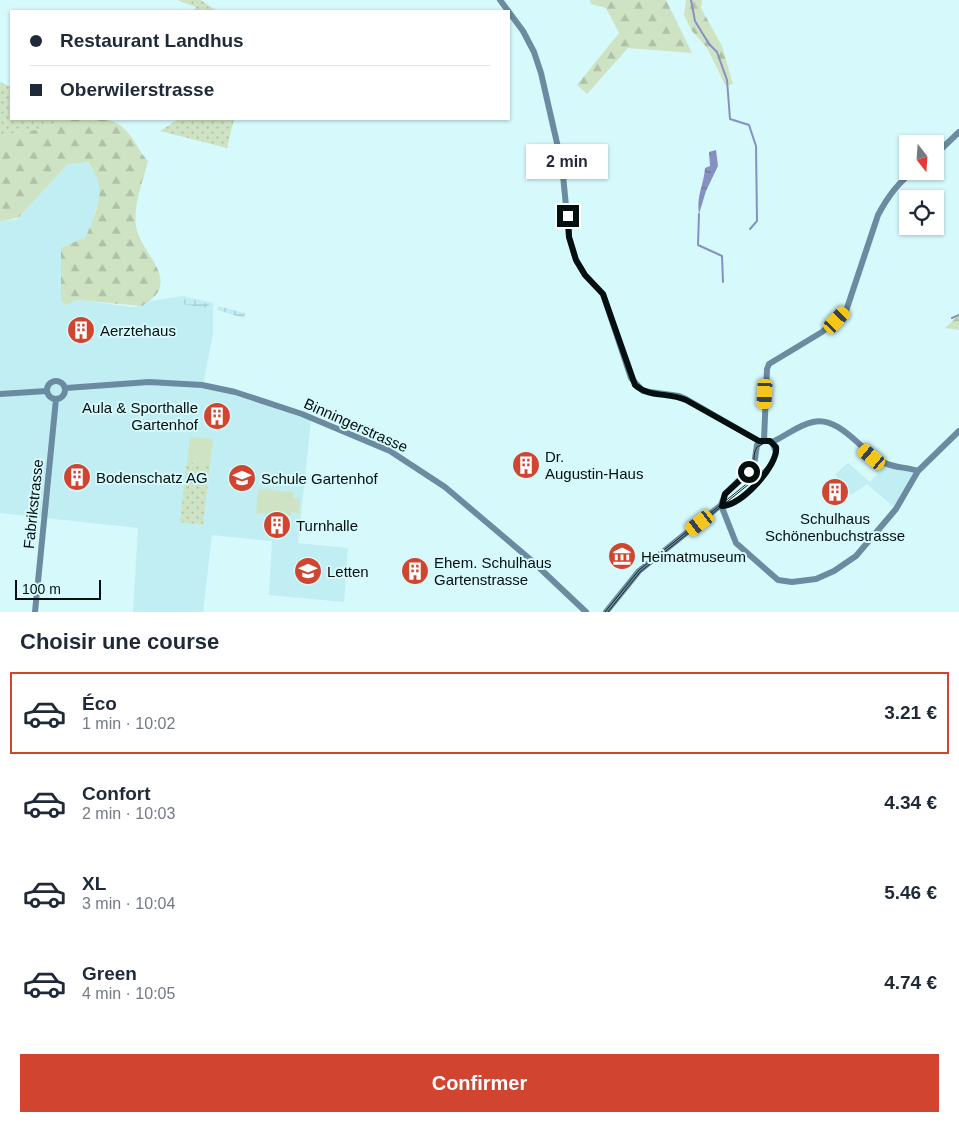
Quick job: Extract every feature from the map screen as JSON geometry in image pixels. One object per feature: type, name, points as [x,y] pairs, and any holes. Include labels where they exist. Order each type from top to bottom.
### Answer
[{"type":"street","points":[[500,0],[508,10]]},
{"type":"street","points":[[510,13],[523,30],[534,52],[541,73],[562,165],[569,237],[576,260],[585,275],[603,294],[631,378],[643,391],[679,396],[761,440],[772,442],[803,425],[826,422],[842,430],[872,457],[886,464],[918,471]]},
{"type":"street","points":[[944,147],[959,132]]},
{"type":"street","points":[[903,180],[878,215],[846,311],[822,332],[769,364],[761,440],[754,465],[725,494],[722,506],[736,543],[778,580],[792,582],[810,580],[846,564],[869,541],[896,509],[918,471],[959,431]]},
{"type":"street","points":[[54,381],[60,381],[66,388],[64,395],[56,399],[51,398],[47,391],[48,386],[54,381]]},
{"type":"street","name":"Binningerstrasse","points":[[66,388],[149,382],[202,385],[235,392],[302,414],[390,451],[445,487],[536,564],[586,612]]},
{"type":"street","points":[[0,394],[47,391]]},
{"type":"street","name":"Fabrikstrasse","points":[[35,612],[56,399]]},
{"type":"street","points":[[606,612],[640,571],[722,506],[728,506],[737,501],[765,474],[775,458],[776,447],[772,442]]},
{"type":"shaded area","points":[[85,160],[95,172],[101,184],[99,200],[66,305],[77,300],[133,307],[142,306],[151,301],[183,296],[213,303],[213,334],[203,385],[311,420],[298,543],[348,548],[344,602],[269,595],[272,541],[212,535],[203,612],[133,612],[138,528],[0,513],[0,222],[17,219],[68,164]]},
{"type":"shaded area","points":[[182,299],[209,304],[208,308],[182,304]]},
{"type":"shaded area","points":[[218,306],[245,313],[244,318],[217,310]]},
{"type":"shaded area","points":[[862,448],[872,457],[918,471],[896,509],[867,484],[851,495],[835,474],[848,463],[870,482],[878,473],[857,454]]},
{"type":"green space","points":[[177,0],[201,0],[216,10],[194,10],[196,7]]},
{"type":"green space","points":[[590,0],[666,0],[692,53],[628,48],[587,94],[577,85],[619,33],[606,8],[591,4]]},
{"type":"green space","points":[[686,0],[702,0],[701,8],[722,46],[733,84],[726,86],[707,48],[692,31],[684,15]]},
{"type":"green space","points":[[0,82],[10,87],[10,120],[66,120],[40,129],[5,135],[0,140]]},
{"type":"green space","points":[[66,120],[112,121],[126,130],[148,161],[137,201],[135,218],[139,237],[157,268],[160,287],[154,297],[142,306],[77,300],[66,305],[61,300],[61,248],[86,237],[99,199],[98,181],[88,162],[68,164],[19,217],[0,222],[0,140],[5,135],[40,129]]},
{"type":"green space","points":[[177,120],[234,120],[227,148],[160,131]]},
{"type":"green space","points":[[959,315],[959,330],[945,328]]},
{"type":"green space","points":[[190,437],[213,439],[210,464],[187,462]]},
{"type":"green space","points":[[187,462],[210,464],[203,525],[180,522]]},
{"type":"green space","points":[[258,489],[293,492],[293,498],[300,499],[299,513],[291,512],[291,516],[256,513]]},
{"type":"water","points":[[716,150],[718,166],[706,191],[699,214],[699,196],[705,168],[710,166],[709,152]]},
{"type":"waterway","points":[[691,0],[695,21],[709,44],[717,52],[727,80],[730,119],[749,125],[756,146],[757,221],[750,229]]},
{"type":"waterway","points":[[699,214],[698,245],[722,256],[723,282]]},
{"type":"waterway","points":[[952,318],[959,315]]},
{"type":"tram line","points":[[605,612],[639,570],[749,482],[752,478],[754,455],[757,447],[766,442],[773,446],[776,452],[773,460],[754,480],[640,572],[608,612]]},
{"type":"place","name":"Aerztehaus","points":[[81,330]]},
{"type":"place","name":"Aula & Sporthalle Gartenhof","points":[[217,416]]},
{"type":"place","name":"Dr. Augustin-Haus","points":[[526,465]]},
{"type":"place","name":"Bodenschatz AG","points":[[77,477]]},
{"type":"place","name":"Schule Gartenhof","points":[[242,478]]},
{"type":"place","name":"Schulhaus Schönenbuchstrasse","points":[[835,492]]},
{"type":"place","name":"Turnhalle","points":[[277,525]]},
{"type":"place","name":"Heimatmuseum","points":[[622,556]]},
{"type":"place","name":"Letten","points":[[308,571]]},
{"type":"place","name":"Ehem. Schulhaus Gartenstrasse","points":[[415,571]]},
{"type":"route","points":[[568,216],[569,237],[576,260],[585,275],[603,294],[635,385],[651,394],[679,396],[759,441],[770,441],[776,447],[775,458],[752,488],[737,501],[728,506],[722,506],[725,494],[749,472]]}]
